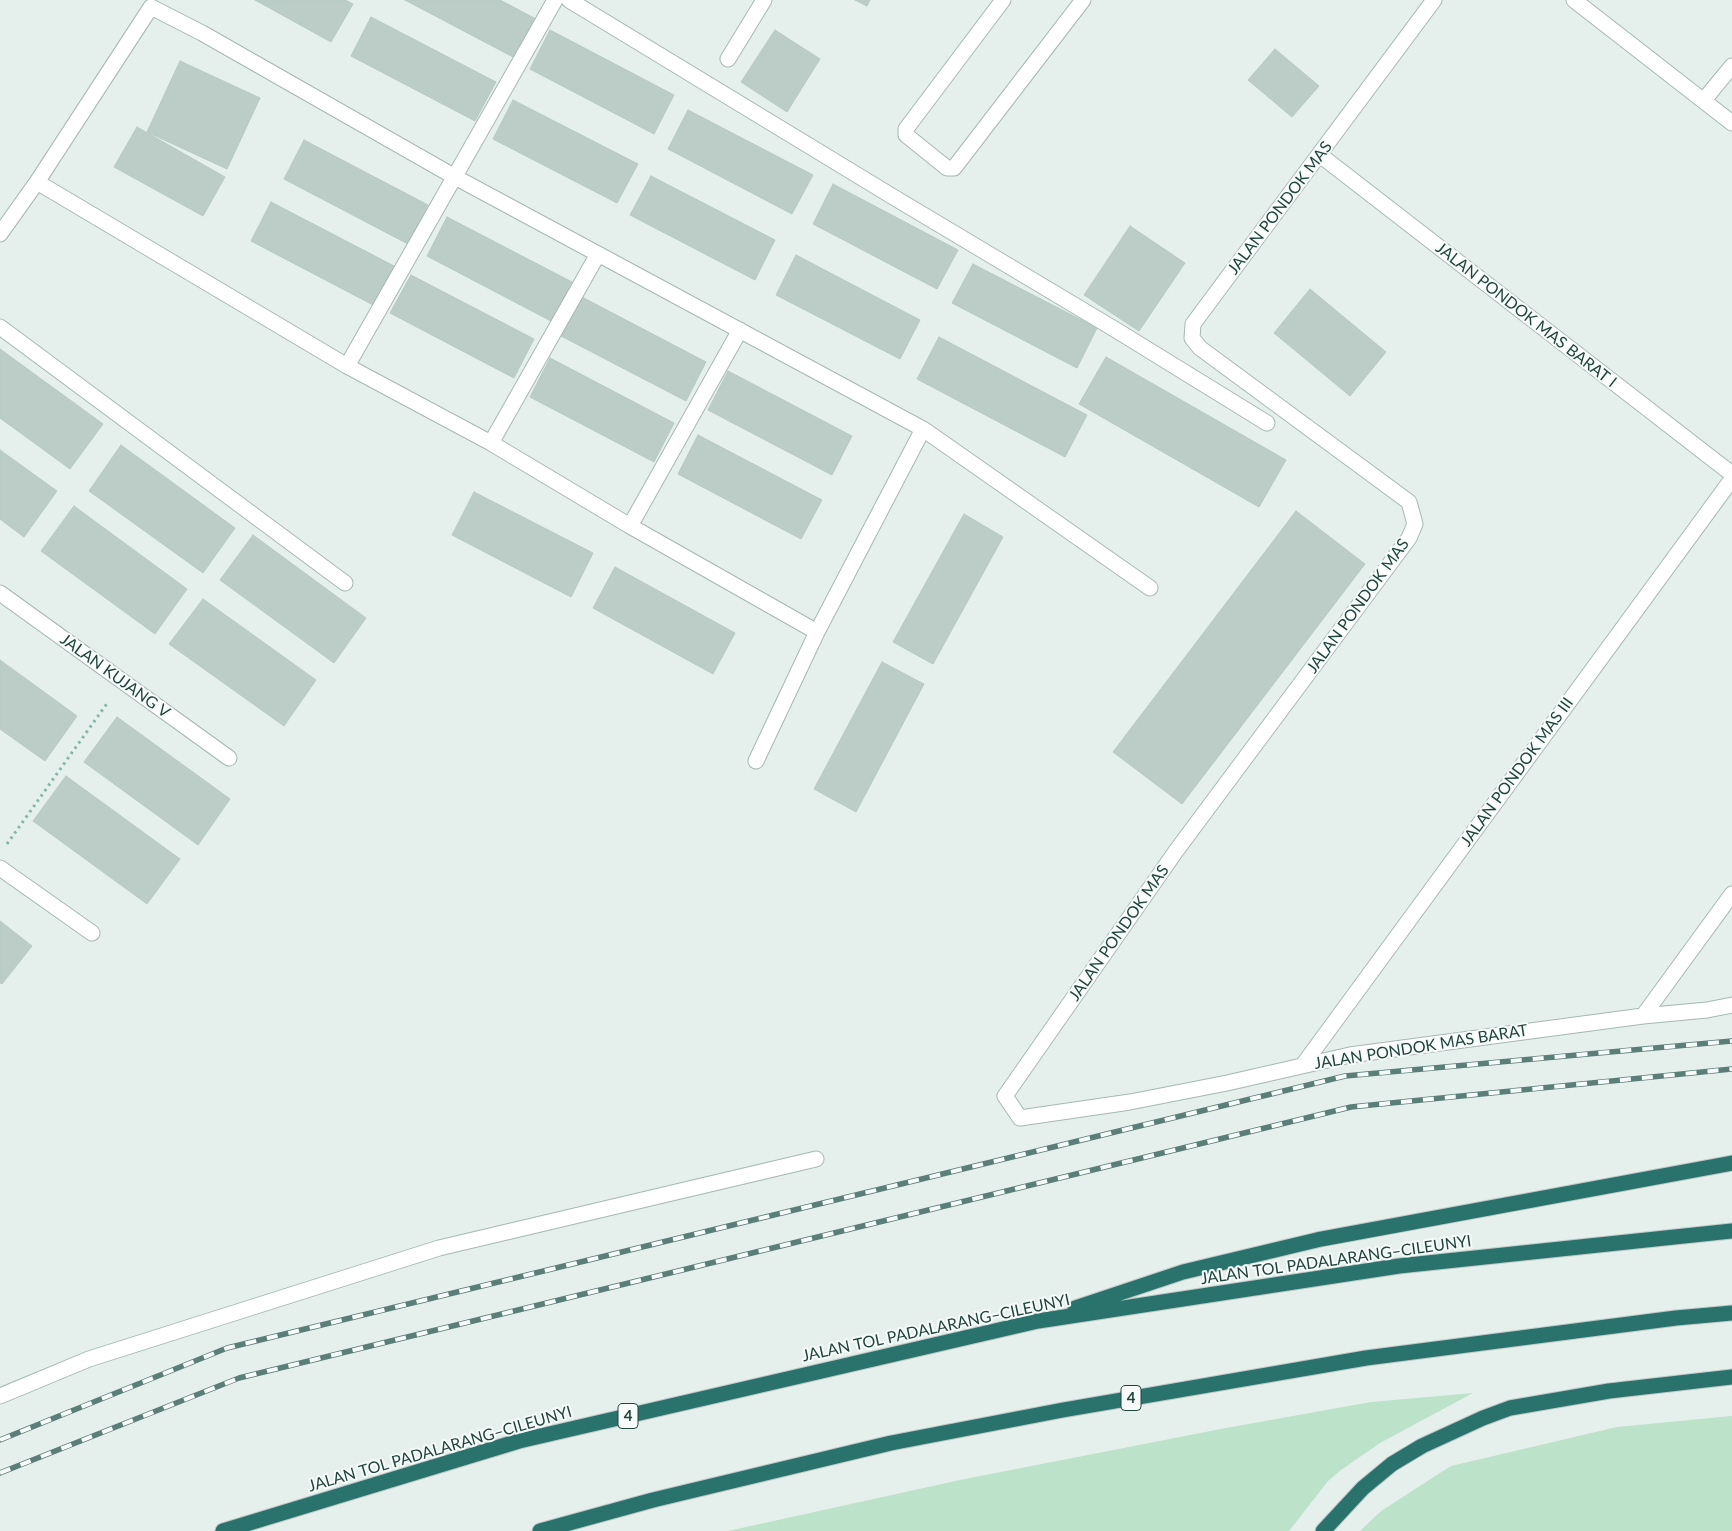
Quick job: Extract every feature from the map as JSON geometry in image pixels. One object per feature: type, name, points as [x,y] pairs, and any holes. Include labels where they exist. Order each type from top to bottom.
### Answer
[{"type":"highway","points":[[1038,1321],[1183,1272],[1320,1239],[1732,1163]]},
{"type":"highway","name":"JALAN TOL PADALARANG–CILEUNYI","points":[[223,1531],[519,1441],[1038,1321],[1399,1266],[1732,1231]]},
{"type":"highway","name":"4","points":[[540,1531],[653,1500],[891,1443],[1063,1410],[1366,1358],[1676,1318],[1732,1313]]},
{"type":"highway","points":[[1323,1531],[1363,1488],[1392,1464],[1422,1446],[1483,1418],[1510,1408],[1609,1391],[1732,1377]]},
{"type":"street","points":[[346,366],[555,0]]},
{"type":"street","points":[[570,0],[1267,423]]},
{"type":"street","points":[[728,58],[764,0]]},
{"type":"street","points":[[1003,0],[906,128],[906,135],[947,168],[954,168],[1083,0]]},
{"type":"street","name":"JALAN PONDOK MAS","points":[[1005,1096],[1176,851],[1409,538],[1415,524],[1409,502],[1200,348],[1192,338],[1193,324],[1434,0]]},
{"type":"street","points":[[1574,0],[1732,123]]},
{"type":"street","points":[[0,234],[37,182],[153,3],[210,38],[454,177],[923,429],[1150,588]]},
{"type":"street","points":[[1704,100],[1732,66]]},
{"type":"street","name":"JALAN PONDOK MAS BARAT I","points":[[1320,155],[1732,474]]},
{"type":"street","points":[[37,182],[346,366],[491,444],[816,632]]},
{"type":"street","points":[[491,444],[598,254]]},
{"type":"street","points":[[0,327],[345,583]]},
{"type":"street","points":[[630,526],[740,330]]},
{"type":"street","points":[[756,760],[816,632],[923,429]]},
{"type":"street","name":"JALAN PONDOK MAS III","points":[[1303,1065],[1732,479]]},
{"type":"street","name":"JALAN KUJANG V","points":[[0,593],[229,758]]},
{"type":"street","points":[[0,868],[92,933]]},
{"type":"street","points":[[1644,1016],[1732,894]]},
{"type":"street","name":"JALAN PONDOK MAS BARAT","points":[[1005,1096],[1020,1118],[1130,1102],[1350,1055],[1644,1016],[1707,1010],[1732,1005]]},
{"type":"street","points":[[0,1396],[90,1359],[439,1248],[816,1159]]},
{"type":"path","points":[[6,846],[123,681]]},
{"type":"green space","points":[[1473,1393],[1380,1443],[1341,1470],[1328,1481],[1289,1531],[728,1531],[960,1480],[1226,1428],[1371,1402]]},
{"type":"green space","points":[[1732,1416],[1732,1531],[1360,1531],[1381,1511],[1451,1466],[1617,1427]]},
{"type":"building","points":[[255,0],[345,0],[353,4],[331,42]]},
{"type":"building","points":[[405,0],[500,0],[536,19],[515,58]]},
{"type":"building","points":[[855,0],[870,0],[867,6]]},
{"type":"building","points":[[371,17],[496,82],[475,121],[351,56]]},
{"type":"building","points":[[550,30],[674,95],[654,134],[530,69]]},
{"type":"building","points":[[775,30],[820,59],[787,112],[741,82]]},
{"type":"building","points":[[1275,49],[1319,86],[1292,117],[1248,80]]},
{"type":"building","points":[[180,61],[260,98],[227,169],[147,132]]},
{"type":"building","points":[[513,100],[638,164],[617,203],[493,139]]},
{"type":"building","points":[[688,110],[813,175],[792,214],[668,149]]},
{"type":"building","points":[[137,127],[225,177],[203,216],[114,167]]},
{"type":"building","points":[[304,140],[428,205],[408,244],[284,179]]},
{"type":"building","points":[[651,176],[775,240],[755,280],[630,215]]},
{"type":"building","points":[[833,184],[958,250],[937,289],[813,224]]},
{"type":"building","points":[[271,202],[396,267],[375,306],[251,241]]},
{"type":"building","points":[[447,217],[572,282],[551,321],[427,256]]},
{"type":"building","points":[[1130,226],[1185,263],[1139,331],[1084,295]]},
{"type":"building","points":[[796,255],[920,320],[900,359],[776,295]]},
{"type":"building","points":[[973,264],[1097,328],[1077,368],[952,303]]},
{"type":"building","points":[[411,275],[534,339],[514,378],[390,313]]},
{"type":"building","points":[[1310,289],[1386,352],[1350,396],[1274,333]]},
{"type":"building","points":[[582,297],[706,362],[686,401],[561,336]]},
{"type":"building","points":[[939,337],[1087,415],[1065,457],[917,379]]},
{"type":"building","points":[[0,349],[103,424],[70,469],[0,418]]},
{"type":"building","points":[[1106,357],[1286,460],[1259,507],[1079,404]]},
{"type":"building","points":[[550,358],[674,423],[654,462],[530,397]]},
{"type":"building","points":[[728,371],[852,436],[832,475],[708,410]]},
{"type":"building","points":[[698,435],[822,500],[801,539],[678,474]]},
{"type":"building","points":[[121,445],[235,528],[203,573],[89,491]]},
{"type":"building","points":[[0,450],[57,491],[24,537],[0,519]]},
{"type":"building","points":[[474,492],[593,553],[571,597],[452,535]]},
{"type":"building","points":[[74,506],[187,589],[155,634],[41,551]]},
{"type":"building","points":[[1296,511],[1365,564],[1182,804],[1113,752]]},
{"type":"building","points":[[964,514],[1003,537],[933,664],[893,642]]},
{"type":"building","points":[[253,535],[366,618],[334,663],[220,580]]},
{"type":"building","points":[[615,567],[735,633],[713,674],[593,608]]},
{"type":"building","points":[[203,599],[316,680],[284,726],[169,644]]},
{"type":"building","points":[[0,660],[77,716],[45,761],[0,729]]},
{"type":"building","points":[[882,662],[924,684],[856,812],[814,789]]},
{"type":"building","points":[[117,717],[230,799],[198,845],[84,762]]},
{"type":"building","points":[[66,776],[180,859],[147,904],[33,821]]},
{"type":"building","points":[[0,921],[32,946],[2,984],[0,983]]},
{"type":"railway","points":[[0,1440],[227,1348],[1345,1076],[1732,1041]]},
{"type":"railway","points":[[0,1473],[239,1378],[1351,1107],[1732,1069]]}]
